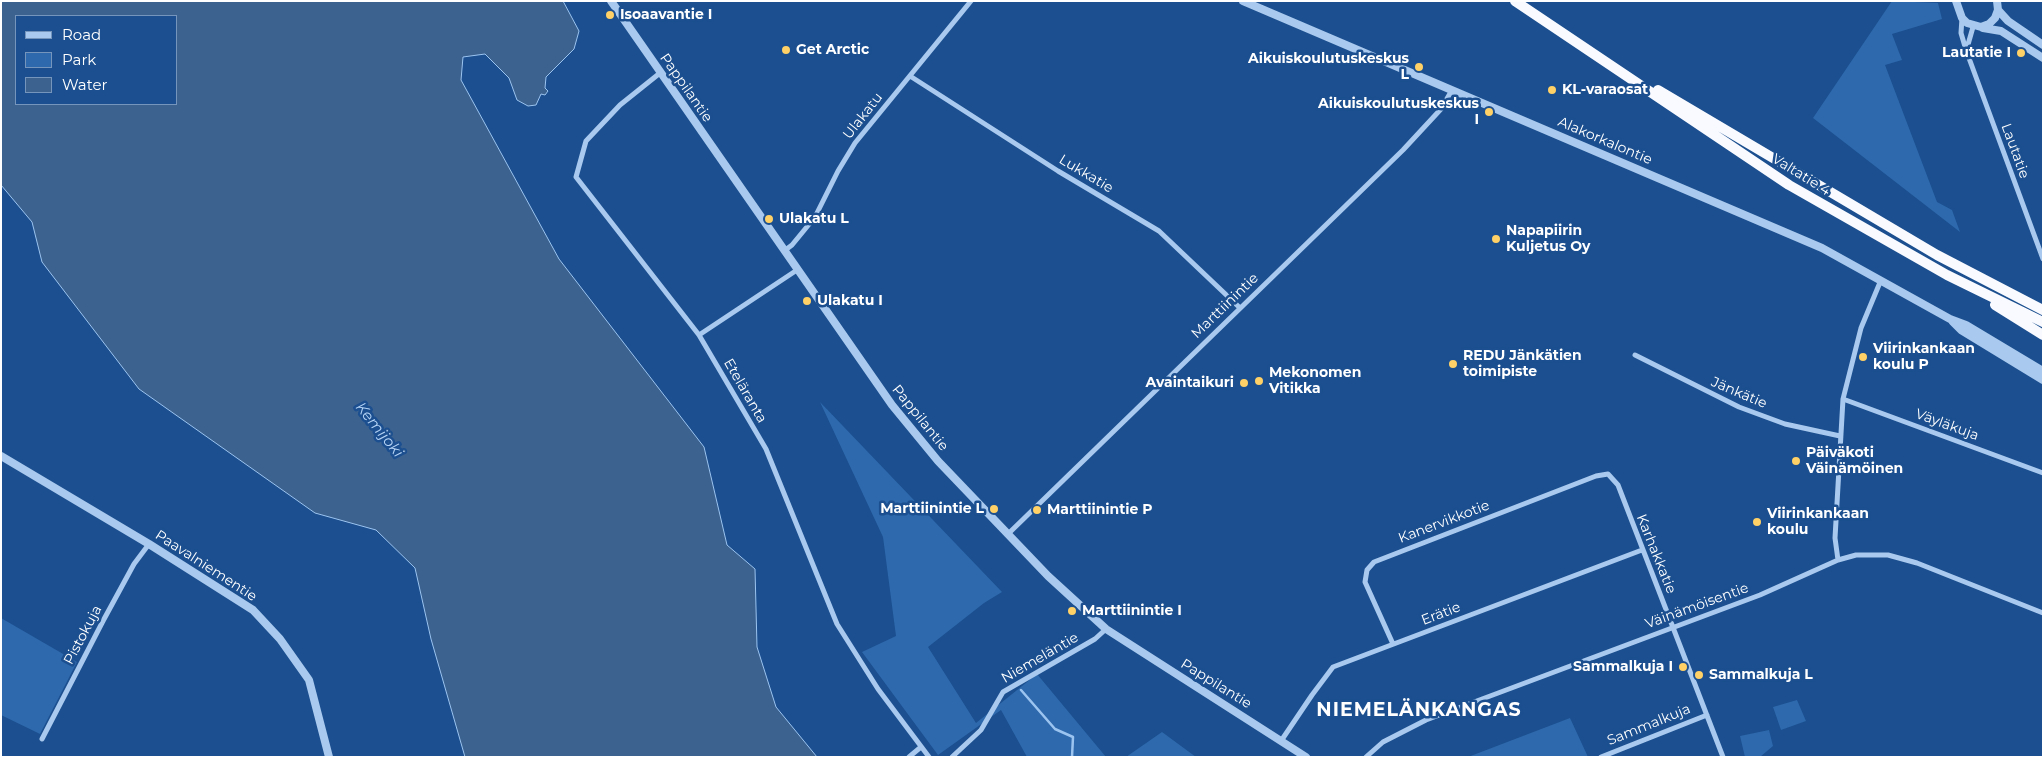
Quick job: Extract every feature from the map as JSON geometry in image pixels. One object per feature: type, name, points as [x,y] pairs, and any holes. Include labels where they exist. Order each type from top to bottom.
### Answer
[{"type":"highway","name":"Valtatie 4","points":[[1515,1],[1789,185],[1947,275],[2043,322]]},
{"type":"highway","name":"Valtatie 4","points":[[1558,30],[1937,255],[2041,309]]},
{"type":"highway","points":[[1947,275],[2043,335]]},
{"type":"street","name":"Pappilantie","points":[[610,1],[892,405],[938,461],[1061,589],[1106,629],[1306,757]]},
{"type":"street","name":"Ulakatu","points":[[784,251],[792,245],[815,217],[838,171],[855,143],[972,1]]},
{"type":"street","name":"Alakorkalontie","points":[[1243,1],[1781,229],[1822,248],[1950,319],[1966,325],[2043,371]]},
{"type":"street","points":[[1956,1],[1962,18],[1977,27],[2001,31],[2043,58]]},
{"type":"street","points":[[1977,27],[1989,24],[1995,18],[1997,6]]},
{"type":"street","points":[[1997,6],[2008,21],[2043,45]]},
{"type":"street","name":"Lautatie","points":[[1962,18],[1961,33],[1966,50],[2043,259]]},
{"type":"street","points":[[1966,50],[1977,27]]},
{"type":"street","name":"Eteläranta","points":[[660,73],[620,105],[586,141],[576,177],[700,335],[766,449],[837,624],[878,689],[929,757]]},
{"type":"street","name":"Lukkatie","points":[[910,76],[1058,170],[1159,231],[1239,307]]},
{"type":"street","name":"Marttiinintie","points":[[1008,534],[1239,307],[1403,150],[1441,109],[1452,90]]},
{"type":"street","points":[[700,335],[797,270]]},
{"type":"street","points":[[1838,560],[1835,538],[1843,399],[1861,328],[1881,280]]},
{"type":"street","name":"Alakorkalontie","points":[[1950,319],[1961,330],[2043,380]]},
{"type":"street","name":"Jänkätie","points":[[1635,355],[1740,407],[1785,424],[1840,436]]},
{"type":"street","name":"Väyläkuja","points":[[1843,399],[2043,473]]},
{"type":"street","name":"Paavalniementie","points":[[1,456],[149,544],[253,610],[280,639],[309,680],[329,757]]},
{"type":"street","name":"Karhakkatie","points":[[1608,474],[1618,485],[1723,757]]},
{"type":"street","name":"Kanervikkotie","points":[[1393,644],[1365,582],[1367,570],[1374,562],[1596,476],[1608,474]]},
{"type":"street","name":"Pistokuja","points":[[42,739],[134,564],[149,544]]},
{"type":"street","name":"Erätie","points":[[1281,741],[1312,694],[1333,667],[1642,550]]},
{"type":"street","name":"Väinämöisentie","points":[[1366,757],[1383,742],[1426,720],[1760,595],[1838,560],[1873,554],[1917,563],[2043,613]]},
{"type":"street","name":"Niemeläntie","points":[[952,757],[981,730],[1003,692],[1095,639],[1106,629]]},
{"type":"street","name":"Sammalkuja","points":[[1601,757],[1707,715]]},
{"type":"street","points":[[909,757],[920,747]]},
{"type":"green space","points":[[1892,1],[1938,3],[1942,19],[1892,34],[1902,60],[1885,65],[1937,202],[1952,210],[1960,232],[1813,118]]},
{"type":"green space","points":[[820,402],[1002,592],[984,603],[928,647],[976,723],[1037,674],[1106,757],[1027,757],[1001,710],[938,755],[862,652],[896,636],[883,537]]},
{"type":"green space","points":[[1,618],[77,662],[40,734],[1,715]]},
{"type":"green space","points":[[1797,700],[1806,721],[1781,730],[1773,707]]},
{"type":"green space","points":[[1570,718],[1588,757],[1468,757]]},
{"type":"green space","points":[[1769,730],[1773,746],[1760,757],[1745,757],[1740,736]]},
{"type":"green space","points":[[1162,732],[1196,757],[1126,757]]},
{"type":"water","name":"Kemijoki","points":[[1,1],[563,1],[579,31],[574,49],[546,77],[545,88],[548,91],[545,95],[541,94],[536,105],[528,106],[517,100],[509,78],[485,54],[463,57],[461,80],[559,259],[704,447],[727,545],[755,569],[757,647],[776,707],[817,757],[465,757],[431,639],[415,568],[376,530],[315,513],[139,389],[42,262],[32,222],[1,185]]},
{"type":"waterway","points":[[1021,690],[1055,729],[1073,737],[1072,757]]},
{"type":"place","name":"Isoaavantie I","points":[[610,15]]},
{"type":"place","name":"Get Arctic","points":[[786,50]]},
{"type":"place","name":"Lautatie I","points":[[2021,53]]},
{"type":"place","name":"Aikuiskoulutuskeskus L","points":[[1419,67]]},
{"type":"place","name":"KL-varaosat","points":[[1552,90]]},
{"type":"place","name":"Aikuiskoulutuskeskus I","points":[[1489,112]]},
{"type":"place","name":"Ulakatu L","points":[[769,219]]},
{"type":"place","name":"Napapiirin Kuljetus Oy","points":[[1496,239]]},
{"type":"place","name":"Ulakatu I","points":[[807,301]]},
{"type":"place","name":"Viirinkankaan koulu P","points":[[1863,357]]},
{"type":"place","name":"REDU Jänkätien toimipiste","points":[[1453,364]]},
{"type":"place","name":"Mekonomen Vitikka","points":[[1259,381]]},
{"type":"place","name":"Avaintaikuri","points":[[1244,383]]},
{"type":"place","name":"Päiväkoti Väinämöinen","points":[[1796,461]]},
{"type":"place","name":"Marttiinintie L","points":[[994,509]]},
{"type":"place","name":"Marttiinintie P","points":[[1037,510]]},
{"type":"place","name":"Viirinkankaan koulu","points":[[1757,522]]},
{"type":"place","name":"Marttiinintie I","points":[[1072,611]]},
{"type":"place","name":"Sammalkuja I","points":[[1683,667]]},
{"type":"place","name":"Sammalkuja L","points":[[1699,675]]},
{"type":"district","name":"NIEMELÄNKANGAS","points":[[1419,710]]}]
